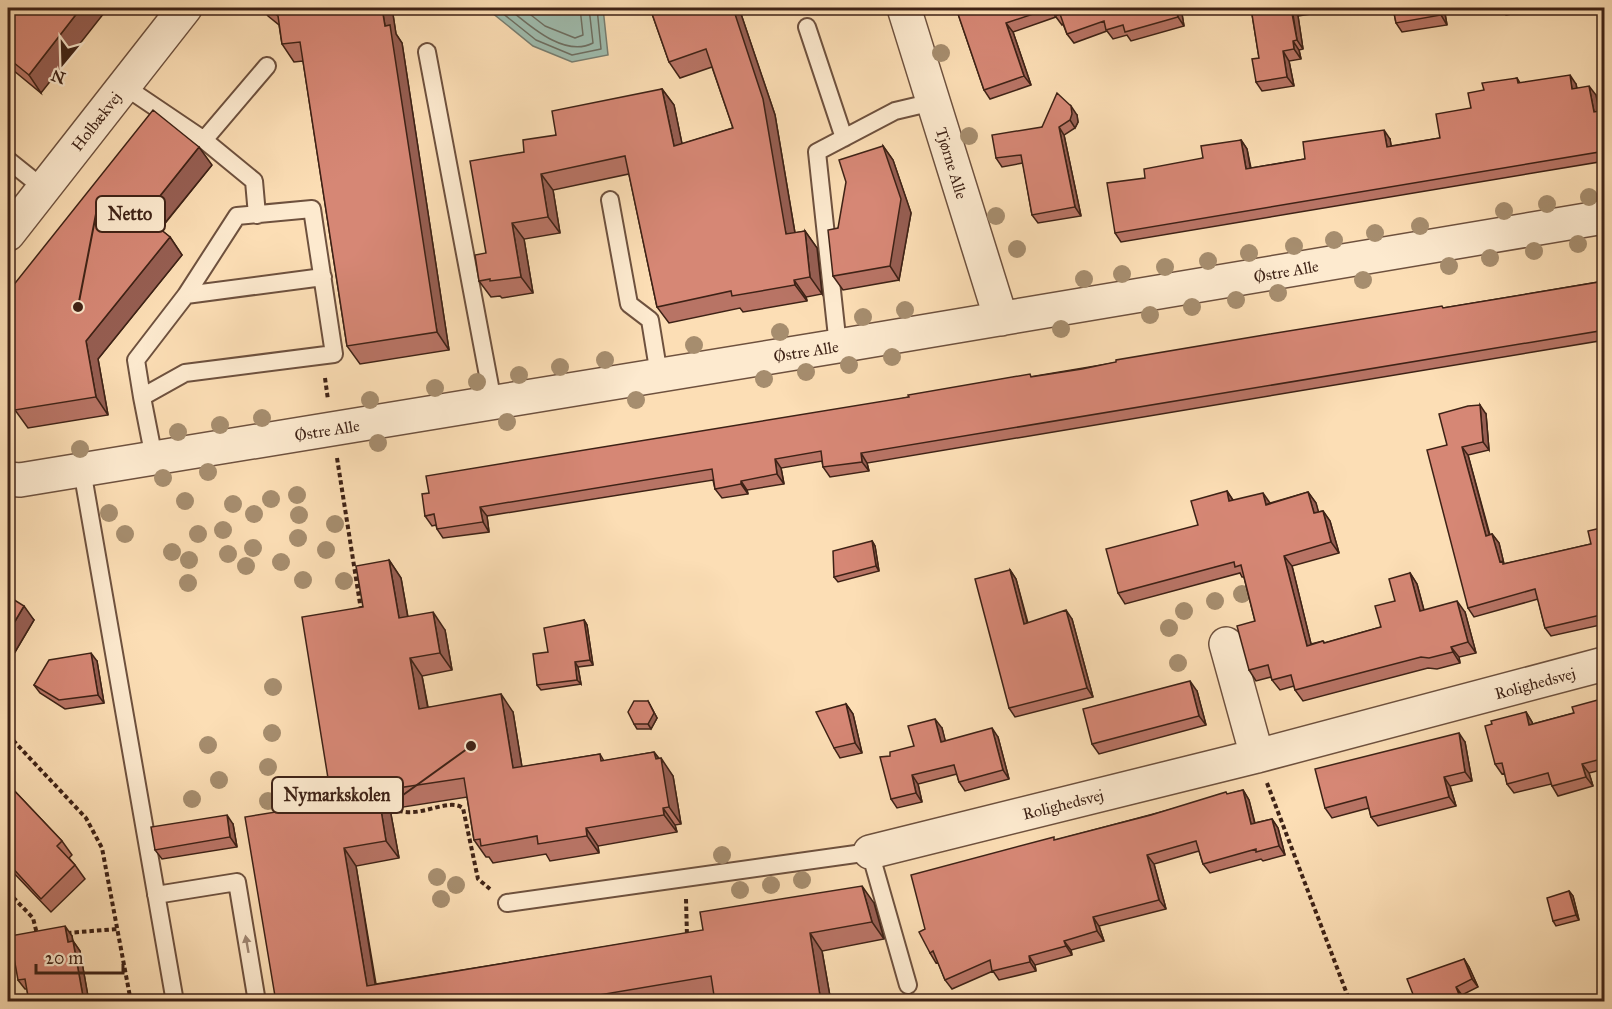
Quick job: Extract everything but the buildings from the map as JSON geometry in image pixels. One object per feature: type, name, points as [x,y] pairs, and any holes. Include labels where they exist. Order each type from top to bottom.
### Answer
[{"type":"street","name":"Holbækvej","points":[[8,234],[185,8]]},
{"type":"street","name":"Tjørne Alle","points":[[904,8],[1001,319]]},
{"type":"street","name":"Østre Alle","points":[[8,479],[20,480],[838,346],[1605,217]]},
{"type":"street","points":[[1226,644],[1257,756]]},
{"type":"street","name":"Rolighedsvej","points":[[870,852],[1257,756],[1605,664]]},
{"type":"lane","points":[[807,27],[844,138]]},
{"type":"lane","points":[[427,52],[494,402]]},
{"type":"lane","points":[[204,140],[267,66]]},
{"type":"lane","points":[[124,86],[204,140],[254,181],[257,214]]},
{"type":"lane","points":[[838,346],[817,152],[895,111],[933,102]]},
{"type":"lane","points":[[8,160],[43,188]]},
{"type":"lane","points":[[610,200],[629,304],[650,320],[659,375]]},
{"type":"lane","points":[[142,397],[185,374],[334,354],[312,209],[237,216],[186,295],[136,360],[142,397],[154,458]]},
{"type":"lane","points":[[186,295],[323,277]]},
{"type":"lane","points":[[82,470],[175,1002]]},
{"type":"lane","points":[[507,903],[870,852],[908,986]]},
{"type":"lane","points":[[156,895],[237,882],[257,1002]]},
{"type":"path","points":[[322,356],[363,620]]},
{"type":"path","points":[[8,735],[86,818],[102,848],[131,1002]]},
{"type":"path","points":[[1257,756],[1350,1002]]},
{"type":"path","points":[[395,799],[397,810],[406,813],[419,813],[453,804],[463,808],[478,879],[507,903]]},
{"type":"path","points":[[685,877],[687,945]]},
{"type":"path","points":[[8,892],[33,918],[38,936],[28,937]]},
{"type":"path","points":[[60,934],[117,929]]},
{"type":"path","points":[[8,975],[13,1002]]},
{"type":"water","points":[[486,8],[603,8],[608,55],[572,62],[533,46]]},
{"type":"place","name":"Netto","points":[[78,307]]},
{"type":"place","name":"Nymarkskolen","points":[[471,746]]}]
